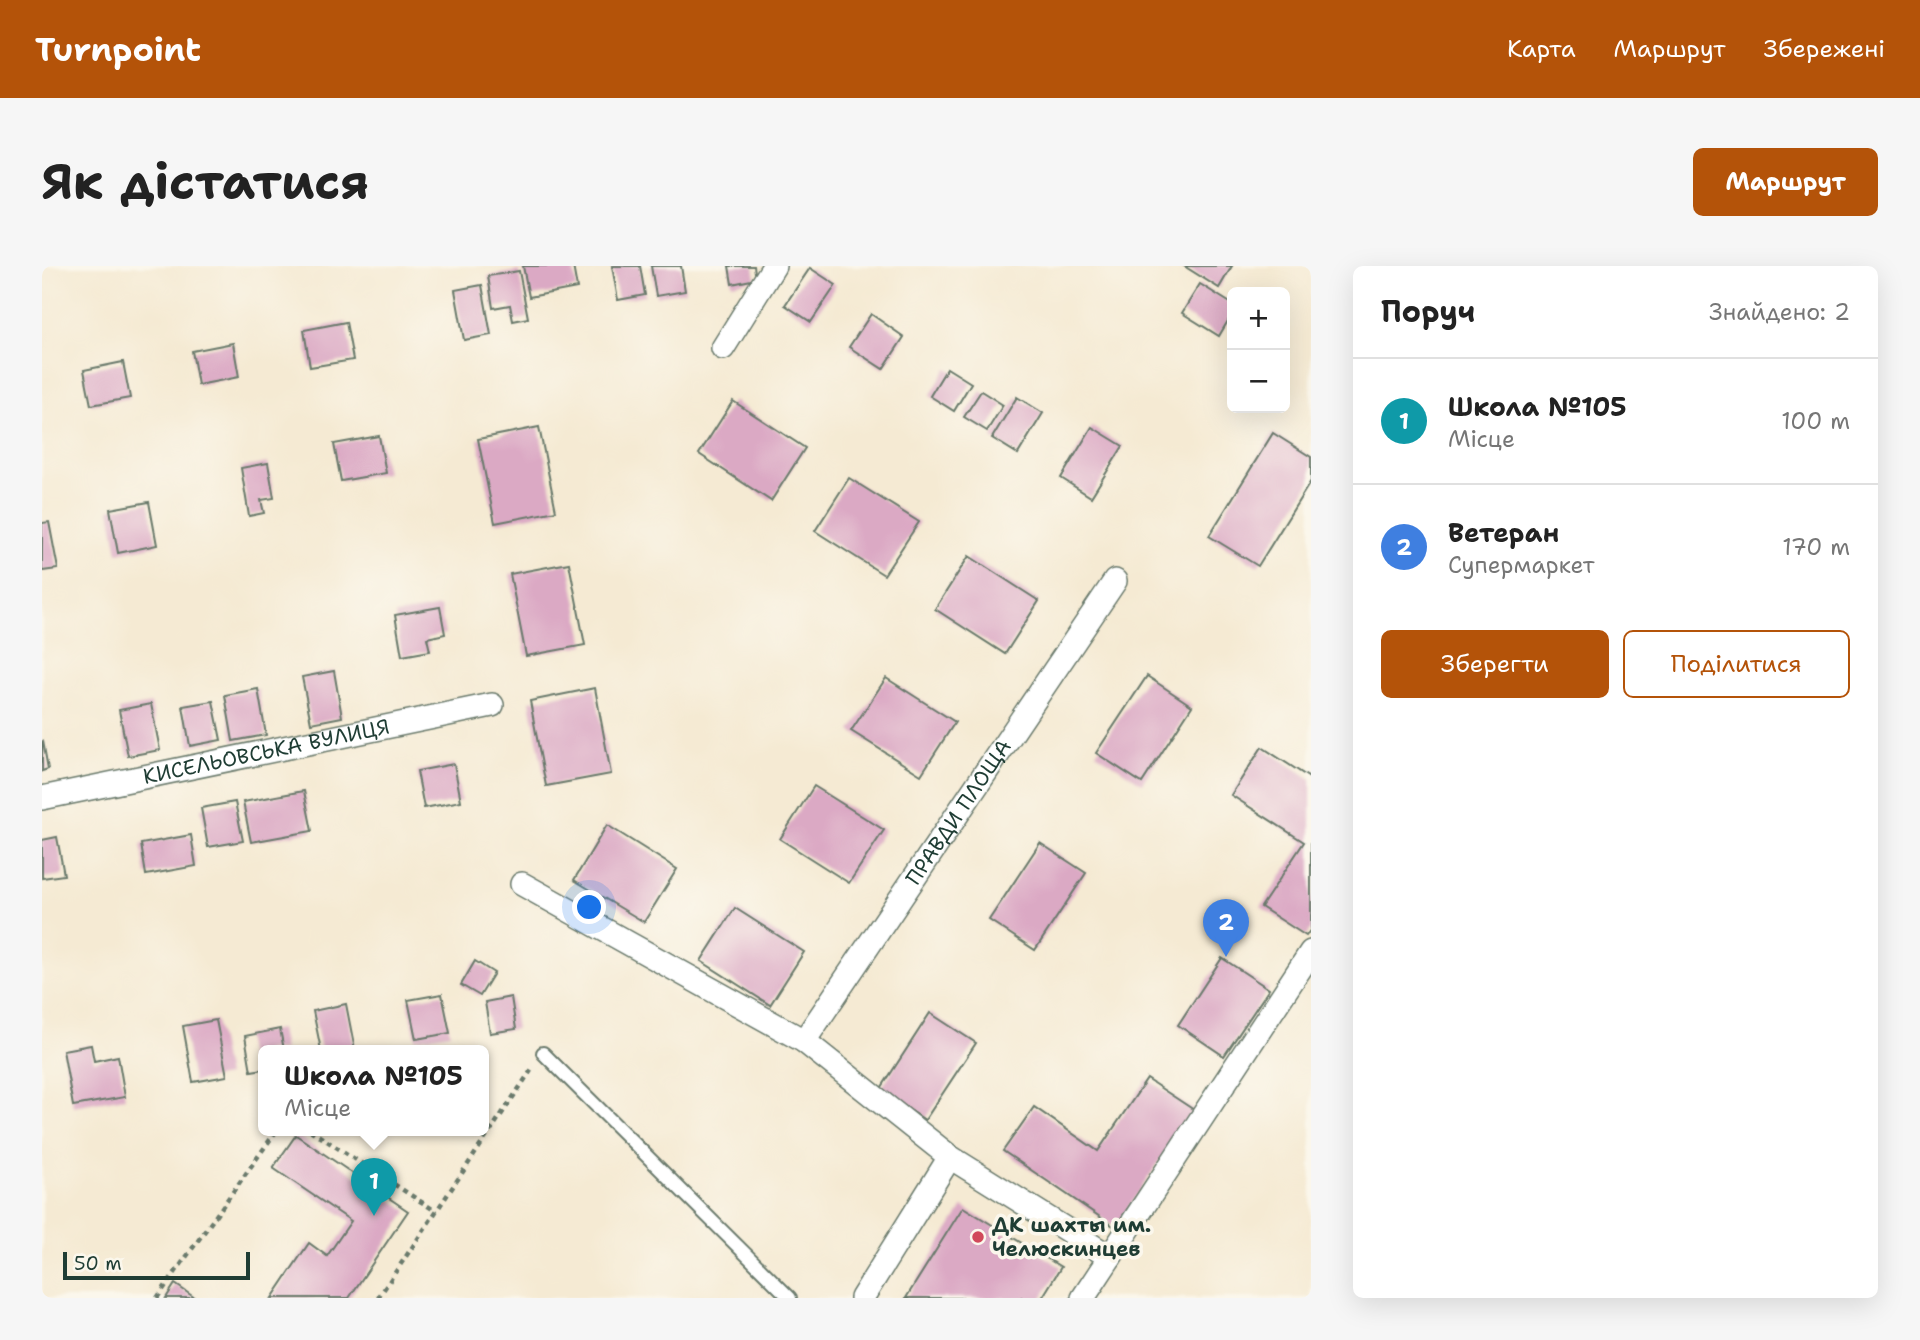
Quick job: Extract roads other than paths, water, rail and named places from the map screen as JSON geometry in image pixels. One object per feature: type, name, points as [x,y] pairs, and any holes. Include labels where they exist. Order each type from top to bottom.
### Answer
[{"type":"street","points":[[723,348],[774,266]]},
{"type":"street","name":"ПРАВДИ ПЛОЩА","points":[[804,1041],[1115,581]]},
{"type":"street","name":"КИСЕЛЬОВСЬКА ВУЛИЦЯ","points":[[42,798],[492,705]]},
{"type":"street","points":[[522,884],[804,1041],[950,1157],[1110,1257]]},
{"type":"street","points":[[1083,1298],[1311,951]]},
{"type":"street","points":[[862,1298],[950,1157]]},
{"type":"lane","points":[[543,1053],[790,1298]]},
{"type":"place","name":"Ветеран","points":[[1226,957]]},
{"type":"place","name":"Школа №105","points":[[374,1216]]},
{"type":"place","name":"ДК шахты им. Челюскинцев","points":[[978,1237]]}]
